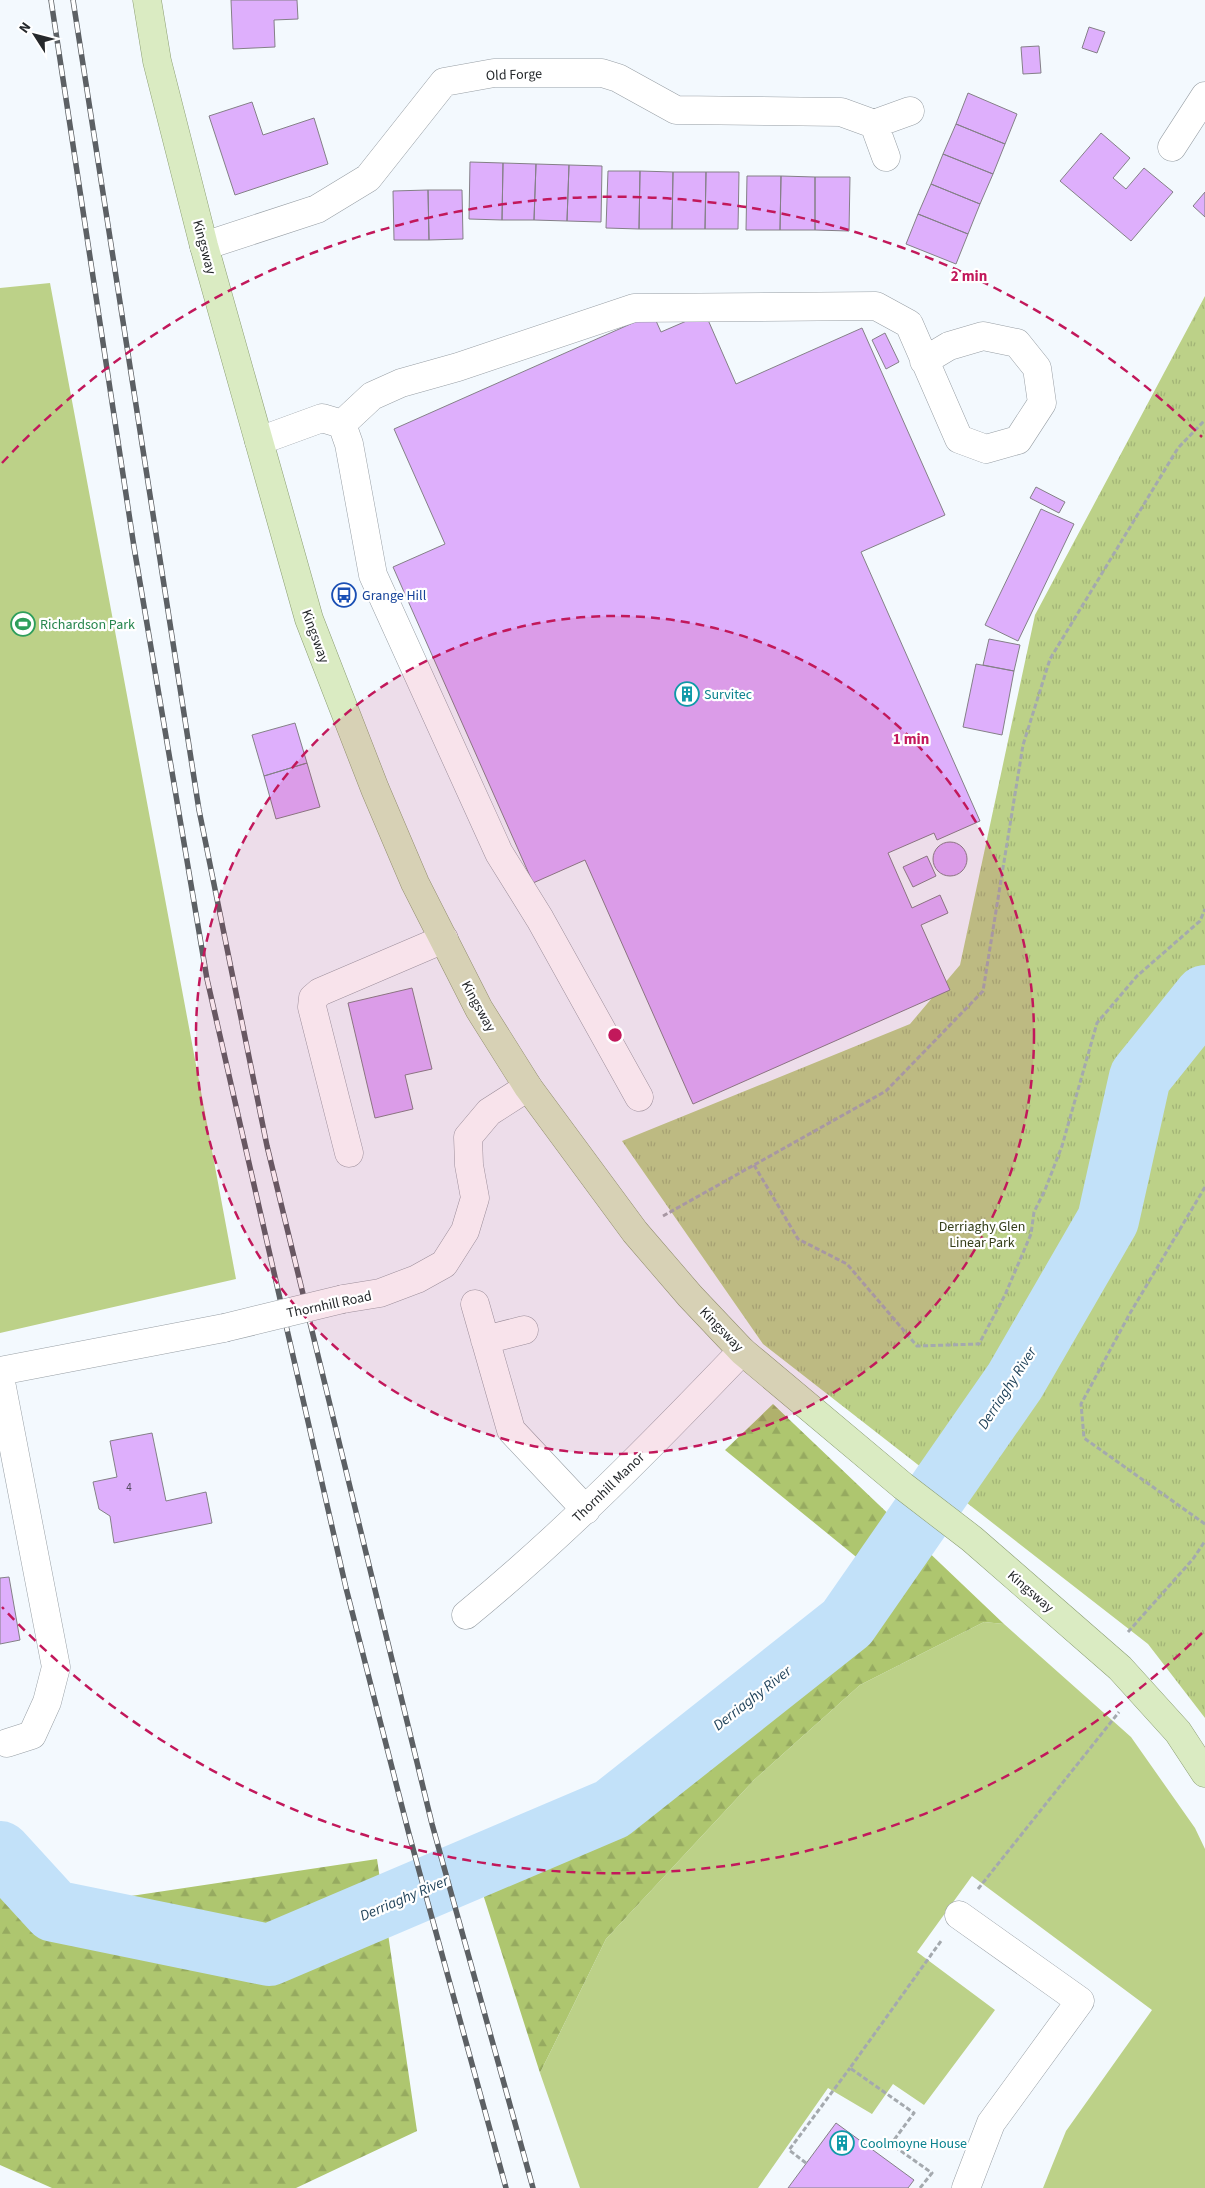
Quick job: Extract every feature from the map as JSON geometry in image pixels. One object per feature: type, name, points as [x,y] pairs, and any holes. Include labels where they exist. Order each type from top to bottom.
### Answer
[{"type":"main road","name":"Kingsway","points":[[147,0],[158,61],[204,246],[309,619],[375,789],[415,883],[479,1009],[528,1087],[635,1232],[690,1296],[742,1351],[903,1486],[972,1539],[1120,1668],[1178,1732],[1205,1773]]},
{"type":"street","name":"Old Forge","points":[[204,246],[317,209],[368,178],[444,82],[494,73],[602,73],[618,78],[676,110],[841,112],[874,124]]},
{"type":"street","points":[[1172,147],[1205,96]]},
{"type":"street","points":[[886,157],[874,124],[910,111]]},
{"type":"street","points":[[342,424],[372,396],[401,383],[458,367],[634,308],[876,306],[909,324],[924,361],[959,439],[986,449],[1018,440],[1042,403],[1037,368],[1017,343],[983,336],[949,346],[924,361]]},
{"type":"street","points":[[259,441],[322,418],[342,424]]},
{"type":"street","points":[[342,424],[349,444],[373,575],[499,853],[540,919],[639,1098]]},
{"type":"street","points":[[349,1153],[312,1007],[313,998],[320,992],[444,939]]},
{"type":"street","name":"Thornhill Road","points":[[0,1371],[224,1328],[344,1299],[380,1294],[417,1279],[444,1264],[466,1231],[475,1198],[469,1165],[468,1137],[489,1112],[528,1087]]},
{"type":"street","points":[[475,1304],[511,1430],[586,1510]]},
{"type":"street","points":[[485,1340],[524,1330]]},
{"type":"street","name":"Thornhill Manor","points":[[466,1615],[516,1574],[586,1510],[742,1351]]},
{"type":"street","points":[[0,1377],[56,1667],[47,1702],[32,1735],[7,1743]]},
{"type":"street","points":[[959,1915],[1080,2001],[991,2123],[966,2188]]},
{"type":"path","points":[[635,1232],[886,1091],[983,991],[1023,745],[1050,659],[1178,448],[1205,420]]},
{"type":"path","points":[[754,1165],[798,1239],[847,1264],[917,1346],[979,1344],[1005,1295],[1031,1234],[1034,1212],[1045,1190],[1062,1146],[1097,1024],[1137,976],[1200,920],[1205,909]]},
{"type":"path","points":[[1205,1187],[1129,1316],[1081,1404],[1084,1438],[1205,1524]]},
{"type":"path","points":[[1106,1656],[1193,1559],[1205,1541]]},
{"type":"path","points":[[806,2163],[789,2150],[850,2068]]},
{"type":"green space","points":[[50,283],[236,1279],[0,1333],[0,288]]},
{"type":"green space","name":"Derriaghy Glen Linear Park","points":[[1205,296],[1205,1718],[1148,1644],[763,1344],[622,1141],[910,1024],[960,965],[1035,615]]},
{"type":"green space","points":[[773,1404],[1004,1624],[984,1622],[860,1685],[754,1780],[606,1939],[540,2073],[466,1841],[639,1767],[793,1657],[871,1569],[725,1450]]},
{"type":"green space","points":[[984,1622],[1004,1624],[1131,1737],[1195,1828],[1205,1849],[1205,2188],[1043,2188],[1066,2131],[1152,2010],[972,1876],[917,1952],[995,2010],[924,2105],[893,2084],[872,2114],[828,2088],[758,2188],[580,2188],[540,2073],[606,1939],[754,1780],[860,1685]]},
{"type":"green space","points":[[0,1835],[52,1896],[111,1899],[377,1859],[417,2131],[296,2188],[52,2188],[0,2165]]},
{"type":"building","points":[[231,0],[297,0],[298,19],[274,20],[275,47],[233,49]]},
{"type":"building","points":[[1089,27],[1105,32],[1097,53],[1082,48]]},
{"type":"building","points":[[1039,46],[1041,73],[1023,74],[1021,47]]},
{"type":"building","points":[[968,93],[1017,114],[1005,144],[956,124]]},
{"type":"building","points":[[252,102],[263,135],[314,118],[328,164],[235,195],[209,116]]},
{"type":"building","points":[[956,124],[1005,144],[993,174],[943,154]]},
{"type":"building","points":[[1101,133],[1130,158],[1113,178],[1126,189],[1144,168],[1173,192],[1131,241],[1060,181]]},
{"type":"building","points":[[943,154],[993,174],[980,204],[931,184]]},
{"type":"building","points":[[470,162],[503,163],[502,220],[469,219]]},
{"type":"building","points":[[503,163],[536,164],[534,220],[502,220]]},
{"type":"building","points":[[536,164],[569,165],[567,221],[534,220]]},
{"type":"building","points":[[569,165],[602,166],[601,222],[567,221]]},
{"type":"building","points":[[608,171],[640,171],[639,229],[606,228]]},
{"type":"building","points":[[640,171],[673,172],[672,229],[639,229]]},
{"type":"building","points":[[673,172],[706,172],[705,229],[672,229]]},
{"type":"building","points":[[706,172],[739,172],[738,229],[705,229]]},
{"type":"building","points":[[747,176],[781,176],[780,230],[746,230]]},
{"type":"building","points":[[781,176],[815,177],[815,230],[780,230]]},
{"type":"building","points":[[815,177],[850,177],[849,231],[815,230]]},
{"type":"building","points":[[931,184],[980,204],[968,234],[918,214]]},
{"type":"building","points":[[428,190],[429,240],[394,240],[393,191]]},
{"type":"building","points":[[428,190],[462,190],[463,239],[429,240]]},
{"type":"building","points":[[1205,192],[1205,217],[1193,206]]},
{"type":"building","points":[[918,214],[968,234],[956,264],[906,244]]},
{"type":"building","name":"Survitec","points":[[705,313],[736,384],[862,328],[945,515],[861,552],[980,821],[937,840],[934,833],[888,853],[912,908],[940,895],[948,913],[921,925],[950,990],[693,1104],[585,860],[533,883],[393,567],[445,544],[394,429],[653,314],[661,332]]},
{"type":"building","points":[[885,333],[899,362],[886,369],[872,340]]},
{"type":"building","points":[[1036,487],[1065,502],[1059,513],[1030,498]]},
{"type":"building","points":[[1041,509],[1074,524],[1018,641],[985,625]]},
{"type":"building","points":[[989,639],[1020,645],[1014,671],[983,665]]},
{"type":"building","points":[[976,664],[1014,671],[1002,735],[963,727]]},
{"type":"building","points":[[295,723],[307,763],[264,776],[252,735]]},
{"type":"building","points":[[307,763],[320,807],[276,819],[264,776]]},
{"type":"building","points":[[950,842],[962,847],[967,859],[962,871],[950,876],[938,871],[933,859],[938,847]]},
{"type":"building","points":[[927,856],[936,876],[913,887],[903,867]]},
{"type":"building","points":[[412,988],[432,1069],[405,1075],[413,1109],[375,1118],[348,1003]]},
{"type":"building","points":[[152,1433],[166,1501],[206,1492],[212,1523],[114,1543],[110,1516],[99,1509],[93,1482],[117,1477],[110,1441]]},
{"type":"building","points":[[9,1577],[20,1640],[0,1644],[0,1578]]},
{"type":"building","name":"Coolmoyne House","points":[[836,2123],[914,2180],[908,2188],[788,2188]]},
{"type":"waterway","name":"Derriaghy River","points":[[0,1852],[54,1911],[269,1955],[612,1809],[847,1623],[1015,1381],[1108,1220],[1140,1077],[1205,996]]},
{"type":"railway","points":[[51,0],[134,547],[207,979],[346,1588],[409,1834],[506,2188]]},
{"type":"railway","points":[[73,0],[199,810],[267,1146],[432,1824],[533,2188]]},
{"type":"place","name":"Grange Hill","points":[[344,595]]},
{"type":"place","name":"Richardson Park","points":[[23,624]]},
{"type":"place","name":"Survitec","points":[[687,694]]},
{"type":"place","name":"Coolmoyne House","points":[[842,2143]]}]
